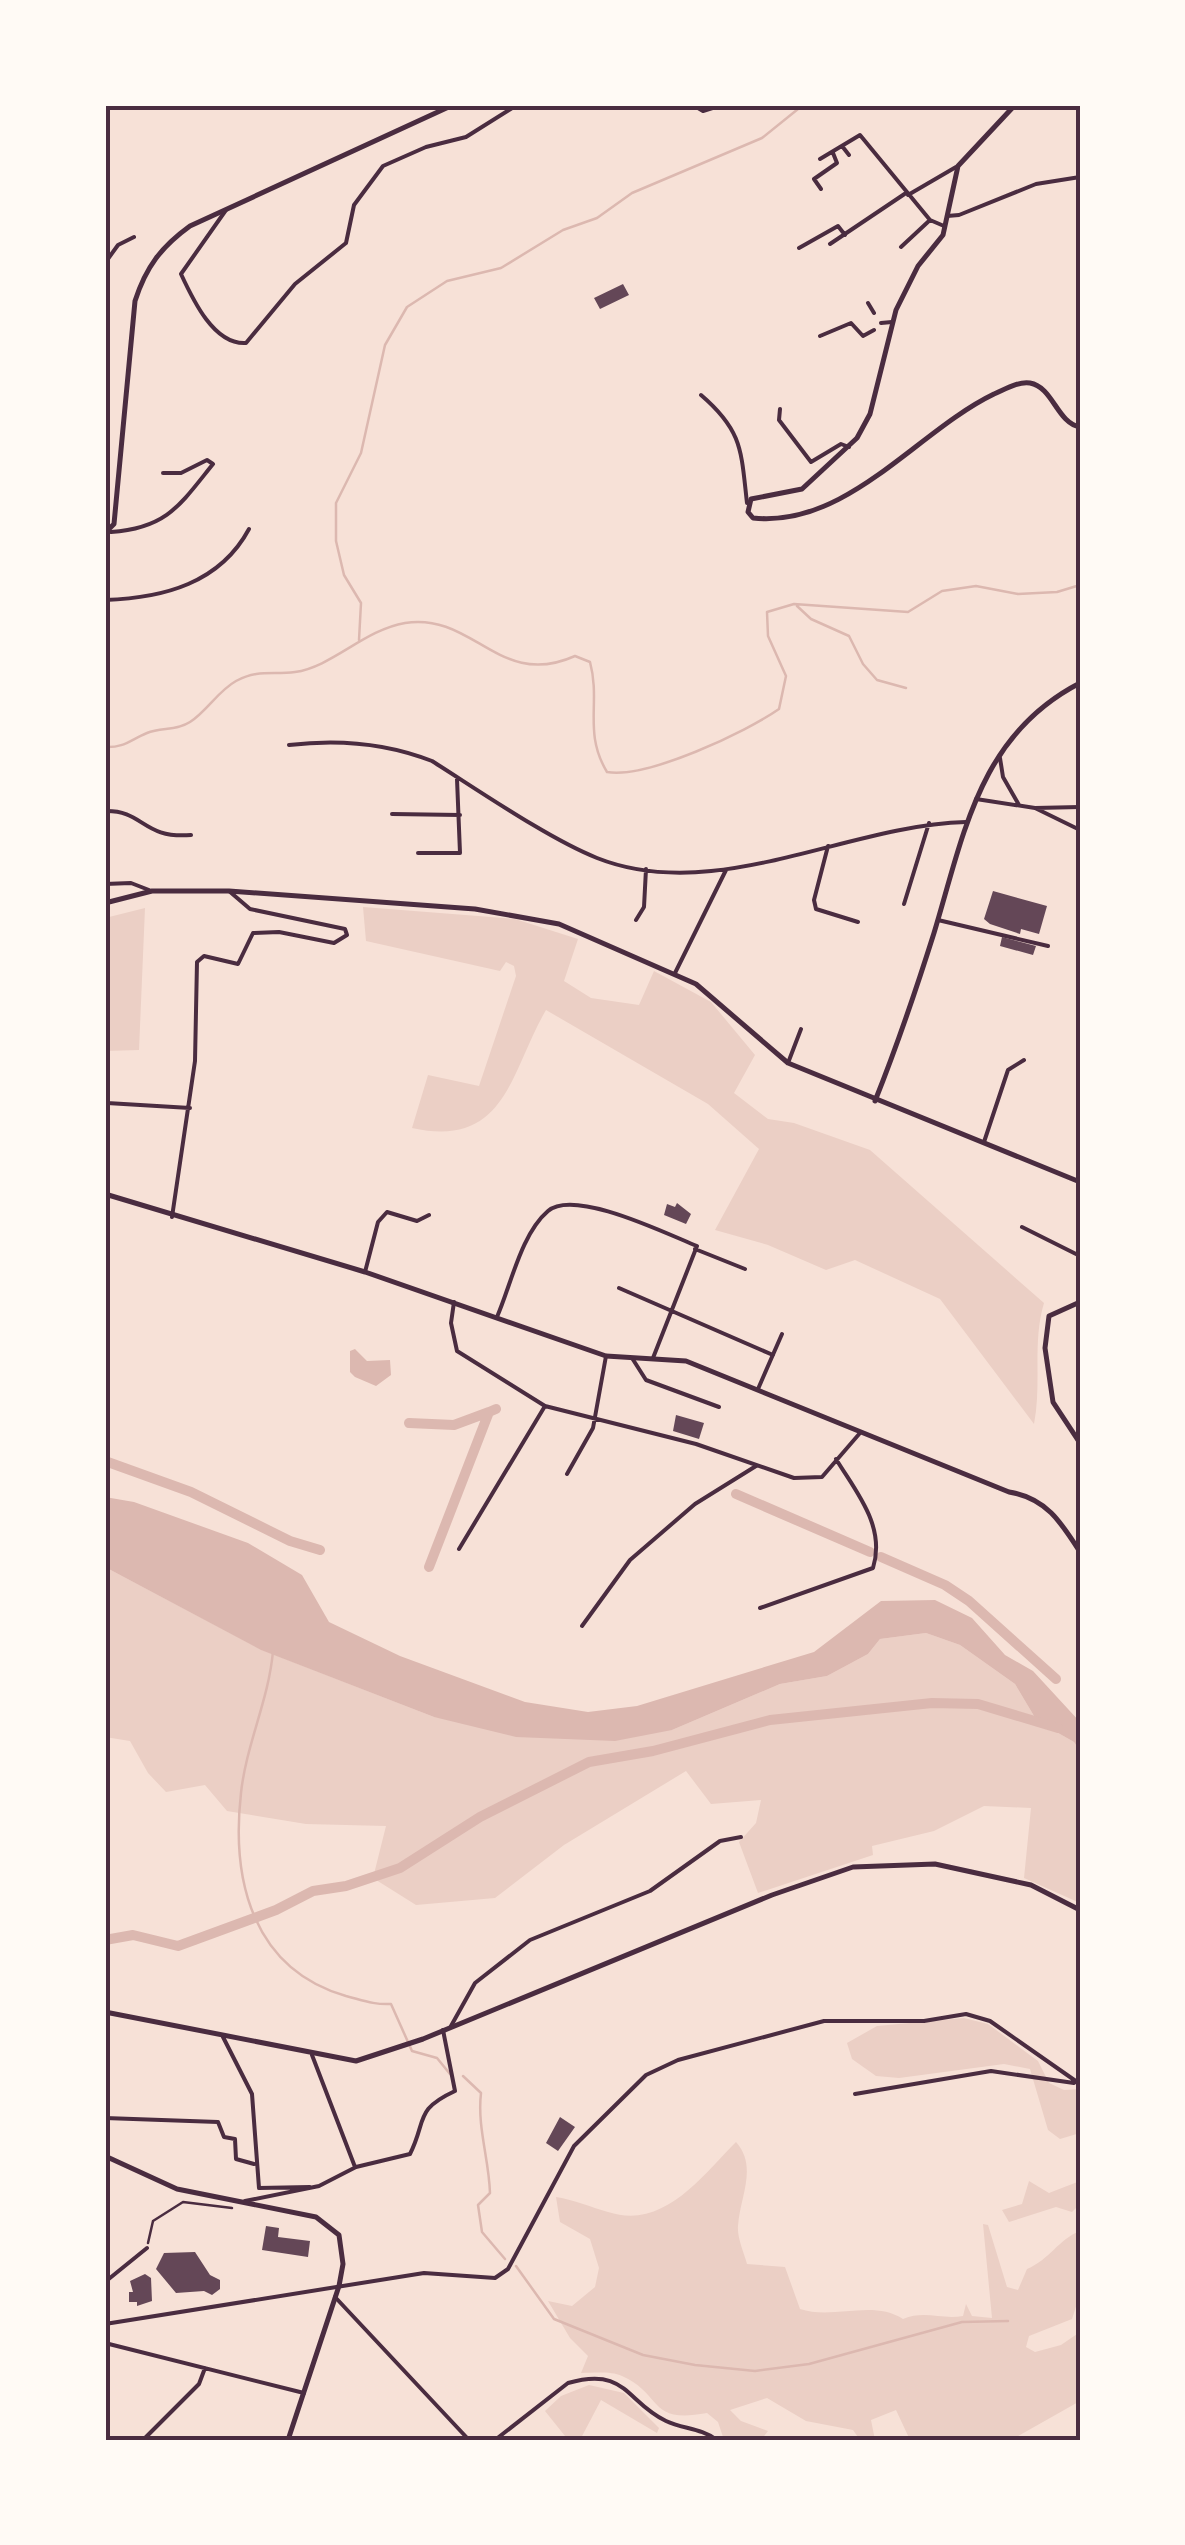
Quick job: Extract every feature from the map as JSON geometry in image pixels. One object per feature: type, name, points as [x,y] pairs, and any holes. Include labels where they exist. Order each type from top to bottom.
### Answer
[{"type":"street","points":[[163,473],[181,473],[207,460],[213,464],[172,514],[150,526],[108,533],[135,301],[142,279],[166,243],[226,210],[453,105]]},
{"type":"street","points":[[226,210],[181,274],[213,328],[236,344],[246,344],[295,284],[346,243],[354,205],[370,190],[383,166],[426,147],[466,137],[517,105]]},
{"type":"street","points":[[693,105],[703,111],[722,105]]},
{"type":"street","points":[[747,503],[762,494],[802,490],[849,447],[870,414],[892,322],[918,266],[944,226],[958,166],[964,154],[1014,105]]},
{"type":"street","points":[[820,158],[860,135],[930,220],[944,226]]},
{"type":"street","points":[[842,146],[849,154]]},
{"type":"street","points":[[822,189],[814,179],[838,163],[832,154]]},
{"type":"street","points":[[830,244],[958,166]]},
{"type":"street","points":[[947,216],[959,215],[1036,184],[1080,177]]},
{"type":"street","points":[[901,246],[930,220]]},
{"type":"street","points":[[799,248],[838,226],[845,235]]},
{"type":"street","points":[[105,263],[118,245],[134,237]]},
{"type":"street","points":[[868,303],[879,318],[892,322]]},
{"type":"street","points":[[820,336],[851,323],[863,336],[874,330]]},
{"type":"street","points":[[701,394],[731,423],[742,443],[747,503],[753,518],[767,520],[824,504],[879,474],[927,434],[1010,386],[1030,383],[1042,390],[1061,415],[1080,427]]},
{"type":"street","points":[[780,409],[779,420],[812,462],[841,444],[849,447]]},
{"type":"street","points":[[105,600],[150,597],[202,579],[228,560],[249,529]]},
{"type":"street","points":[[875,1101],[938,920],[975,798],[1024,722],[1044,701],[1080,683]]},
{"type":"street","points":[[289,745],[376,744],[418,756],[594,857],[646,869],[726,868],[930,823],[966,822]]},
{"type":"street","points":[[1000,758],[1003,776],[1019,805]]},
{"type":"street","points":[[418,854],[460,853],[457,777]]},
{"type":"street","points":[[975,798],[1035,808],[1080,808]]},
{"type":"street","points":[[1035,808],[1080,830]]},
{"type":"street","points":[[105,811],[121,811],[166,837],[191,835]]},
{"type":"street","points":[[392,814],[460,816]]},
{"type":"street","points":[[904,904],[930,823]]},
{"type":"street","points":[[828,846],[814,900],[816,909],[858,922]]},
{"type":"street","points":[[675,973],[726,868]]},
{"type":"street","points":[[636,920],[644,907],[646,869]]},
{"type":"street","points":[[105,884],[131,882],[152,891]]},
{"type":"street","points":[[105,903],[152,891],[229,891],[512,914],[558,924],[675,973],[716,998],[788,1063],[1080,1182]]},
{"type":"street","points":[[172,1218],[190,1108],[198,962],[204,956],[238,964],[253,933],[279,932],[334,943],[347,935],[345,929],[250,908],[229,891]]},
{"type":"street","points":[[938,920],[1048,946]]},
{"type":"street","points":[[788,1063],[801,1029]]},
{"type":"street","points":[[984,1145],[1008,1070],[1024,1060]]},
{"type":"street","points":[[105,1094],[107,1103],[190,1108]]},
{"type":"street","points":[[105,1194],[172,1218],[365,1272],[606,1356],[686,1362],[1009,1492],[1031,1496],[1056,1516],[1080,1552]]},
{"type":"street","points":[[498,1317],[534,1228],[560,1203],[599,1208],[697,1246],[653,1358]]},
{"type":"street","points":[[365,1272],[378,1222],[387,1212],[417,1221],[429,1214]]},
{"type":"street","points":[[1022,1227],[1080,1256]]},
{"type":"street","points":[[696,1249],[745,1269]]},
{"type":"street","points":[[619,1288],[773,1354]]},
{"type":"street","points":[[454,1302],[451,1324],[458,1351],[545,1406],[596,1416],[794,1478],[822,1478],[835,1458],[861,1432]]},
{"type":"street","points":[[1080,1302],[1049,1316],[1045,1348],[1053,1402],[1080,1443]]},
{"type":"street","points":[[758,1389],[782,1334]]},
{"type":"street","points":[[566,1474],[584,1446],[596,1416],[606,1356]]},
{"type":"street","points":[[632,1358],[646,1380],[719,1407]]},
{"type":"street","points":[[459,1548],[545,1406]]},
{"type":"street","points":[[760,1608],[873,1568],[877,1557],[867,1510],[835,1458]]},
{"type":"street","points":[[582,1626],[630,1560],[660,1532],[756,1466]]},
{"type":"street","points":[[451,2026],[476,1983],[530,1940],[650,1891],[720,1842],[740,1837]]},
{"type":"street","points":[[105,2012],[356,2061],[400,2048],[786,1890],[853,1867],[935,1864],[1030,1885],[1080,1910]]},
{"type":"street","points":[[105,2324],[424,2273],[495,2278],[508,2269],[574,2146],[646,2075],[660,2066],[754,2038],[824,2021],[924,2020],[966,2014],[990,2021],[1080,2084]]},
{"type":"street","points":[[242,2203],[320,2186],[356,2167],[410,2154],[418,2138],[420,2115],[432,2101],[454,2091],[443,2030]]},
{"type":"street","points":[[223,2037],[252,2094],[259,2188],[320,2186]]},
{"type":"street","points":[[312,2054],[356,2167]]},
{"type":"street","points":[[855,2094],[991,2070],[1080,2084]]},
{"type":"street","points":[[105,2118],[218,2122],[224,2137],[235,2138],[236,2159],[256,2164]]},
{"type":"street","points":[[105,2156],[177,2188],[329,2224],[343,2248],[339,2286],[288,2440]]},
{"type":"street","points":[[105,2282],[148,2248]]},
{"type":"street","points":[[335,2297],[469,2440]]},
{"type":"street","points":[[105,2343],[304,2392]]},
{"type":"street","points":[[143,2440],[199,2384],[206,2368]]},
{"type":"street","points":[[495,2440],[568,2383],[583,2379],[619,2384],[654,2415],[717,2440]]},
{"type":"path","points":[[148,2248],[153,2221],[184,2202],[226,2209],[242,2203]]},
{"type":"shaded area","points":[[363,907],[515,919],[578,939],[564,981],[591,998],[639,1005],[654,971],[711,1002],[755,1055],[734,1093],[768,1119],[794,1123],[870,1150],[1044,1303],[1038,1333],[1034,1424],[940,1299],[855,1260],[826,1270],[768,1245],[715,1230],[759,1149],[708,1104],[546,1010],[513,1080],[486,1116],[468,1127],[443,1132],[412,1128],[428,1075],[479,1086],[516,976],[514,966],[506,962],[500,971],[366,941]]},
{"type":"shaded area","points":[[145,908],[139,1050],[105,1051],[105,918]]},
{"type":"shaded area","points":[[355,1349],[367,1361],[390,1360],[391,1375],[376,1386],[355,1377],[350,1372],[350,1351]]},
{"type":"shaded area","points":[[105,1497],[134,1502],[248,1543],[302,1575],[329,1622],[400,1656],[525,1702],[588,1712],[637,1706],[814,1652],[881,1601],[935,1600],[972,1618],[1005,1655],[1033,1671],[1080,1722],[1080,1751],[1074,1742],[1037,1721],[1015,1684],[960,1645],[926,1633],[880,1639],[868,1654],[827,1676],[780,1684],[672,1730],[615,1741],[516,1737],[434,1717],[261,1650],[105,1567]]},
{"type":"shaded area","points":[[105,1567],[262,1650],[434,1717],[672,1730],[780,1684],[827,1676],[868,1654],[880,1639],[926,1633],[960,1645],[1015,1684],[1037,1721],[1074,1742],[1080,1751],[1080,1903],[1024,1878],[1031,1808],[984,1806],[934,1831],[872,1846],[873,1855],[758,1893],[739,1842],[756,1823],[761,1800],[711,1804],[686,1771],[564,1845],[495,1898],[416,1905],[373,1878],[386,1826],[306,1824],[227,1811],[205,1785],[166,1792],[148,1773],[130,1741],[105,1737]]},
{"type":"shaded area","points":[[964,2018],[988,2024],[1038,2061],[1049,2083],[1064,2090],[1080,2089],[1080,2133],[1060,2139],[1048,2130],[1030,2069],[1004,2064],[899,2078],[876,2076],[852,2059],[847,2043],[877,2026]]},
{"type":"shaded area","points":[[736,2142],[747,2172],[738,2231],[747,2264],[785,2267],[800,2309],[879,2311],[903,2319],[919,2315],[963,2316],[966,2304],[972,2316],[992,2318],[983,2224],[988,2225],[1007,2287],[1018,2290],[1027,2269],[1080,2231],[1080,2294],[1072,2319],[1029,2336],[1026,2347],[1035,2352],[1061,2345],[1080,2332],[1080,2401],[1011,2440],[910,2440],[896,2410],[871,2420],[875,2440],[860,2440],[853,2430],[806,2421],[767,2398],[730,2410],[741,2421],[768,2431],[761,2440],[724,2440],[718,2422],[707,2413],[674,2415],[622,2376],[581,2373],[588,2356],[570,2338],[548,2301],[572,2306],[595,2287],[599,2268],[590,2239],[560,2222],[556,2197],[628,2216],[647,2214],[680,2197]]},
{"type":"shaded area","points":[[1029,2181],[1049,2193],[1080,2181],[1080,2204],[1072,2212],[1056,2207],[1009,2222],[1002,2210],[1022,2204]]},
{"type":"shaded area","points":[[589,2385],[624,2393],[659,2428],[657,2433],[601,2400],[580,2440],[561,2440],[565,2436],[545,2411],[561,2396]]},
{"type":"building","points":[[623,284],[629,295],[600,309],[594,298]]},
{"type":"building","points":[[993,891],[1047,906],[1039,934],[1021,929],[1020,934],[984,919]]},
{"type":"building","points":[[1002,937],[1036,946],[1033,955],[1000,946]]},
{"type":"building","points":[[677,1203],[691,1214],[686,1224],[664,1215],[667,1204],[675,1207]]},
{"type":"building","points":[[676,1415],[704,1423],[699,1439],[673,1431]]},
{"type":"building","points":[[560,2117],[575,2127],[558,2151],[546,2143]]},
{"type":"building","points":[[266,2226],[279,2228],[278,2237],[310,2241],[308,2257],[262,2250]]},
{"type":"building","points":[[195,2252],[210,2275],[220,2280],[220,2289],[212,2295],[204,2291],[176,2293],[156,2269],[164,2253]]},
{"type":"building","points":[[145,2274],[151,2278],[152,2301],[137,2306],[137,2302],[129,2302],[129,2292],[133,2292],[130,2281]]},
{"type":"waterway","points":[[359,640],[361,603],[344,575],[336,541],[336,503],[361,453],[385,345],[407,307],[447,281],[501,268],[563,230],[597,218],[632,193],[762,138],[803,105]]},
{"type":"waterway","points":[[105,747],[185,725],[244,677],[309,669],[390,627],[429,623],[450,628],[506,658],[526,664],[549,664],[575,656],[590,662],[594,730],[600,757],[607,772],[625,772],[696,752],[779,709],[786,676],[768,636],[767,612],[794,604],[908,612],[942,591],[976,586],[1018,594],[1057,592],[1080,585]]},
{"type":"waterway","points":[[797,606],[811,619],[849,636],[863,664],[877,680],[906,688]]},
{"type":"waterway","points":[[429,1567],[489,1412],[496,1409]]},
{"type":"waterway","points":[[409,1423],[454,1425],[489,1412]]},
{"type":"waterway","points":[[105,1461],[191,1492],[290,1541],[320,1550]]},
{"type":"waterway","points":[[736,1494],[870,1552]]},
{"type":"waterway","points":[[881,1557],[945,1585],[969,1601],[1056,1679]]},
{"type":"waterway","points":[[273,1651],[241,1793],[240,1858],[255,1917],[269,1943],[289,1965],[314,1983],[346,1996],[391,2004],[412,2051],[437,2058],[450,2074]]},
{"type":"waterway","points":[[105,1940],[133,1935],[178,1946],[276,1910],[313,1891],[346,1886],[400,1868],[480,1817],[589,1762],[653,1751],[770,1720],[932,1703],[978,1704],[1058,1728]]},
{"type":"waterway","points":[[463,2076],[481,2093],[490,2193],[478,2205],[482,2232],[505,2259]]},
{"type":"waterway","points":[[516,2266],[554,2319],[643,2355],[695,2365],[755,2371],[809,2364],[962,2322],[1008,2321]]}]
